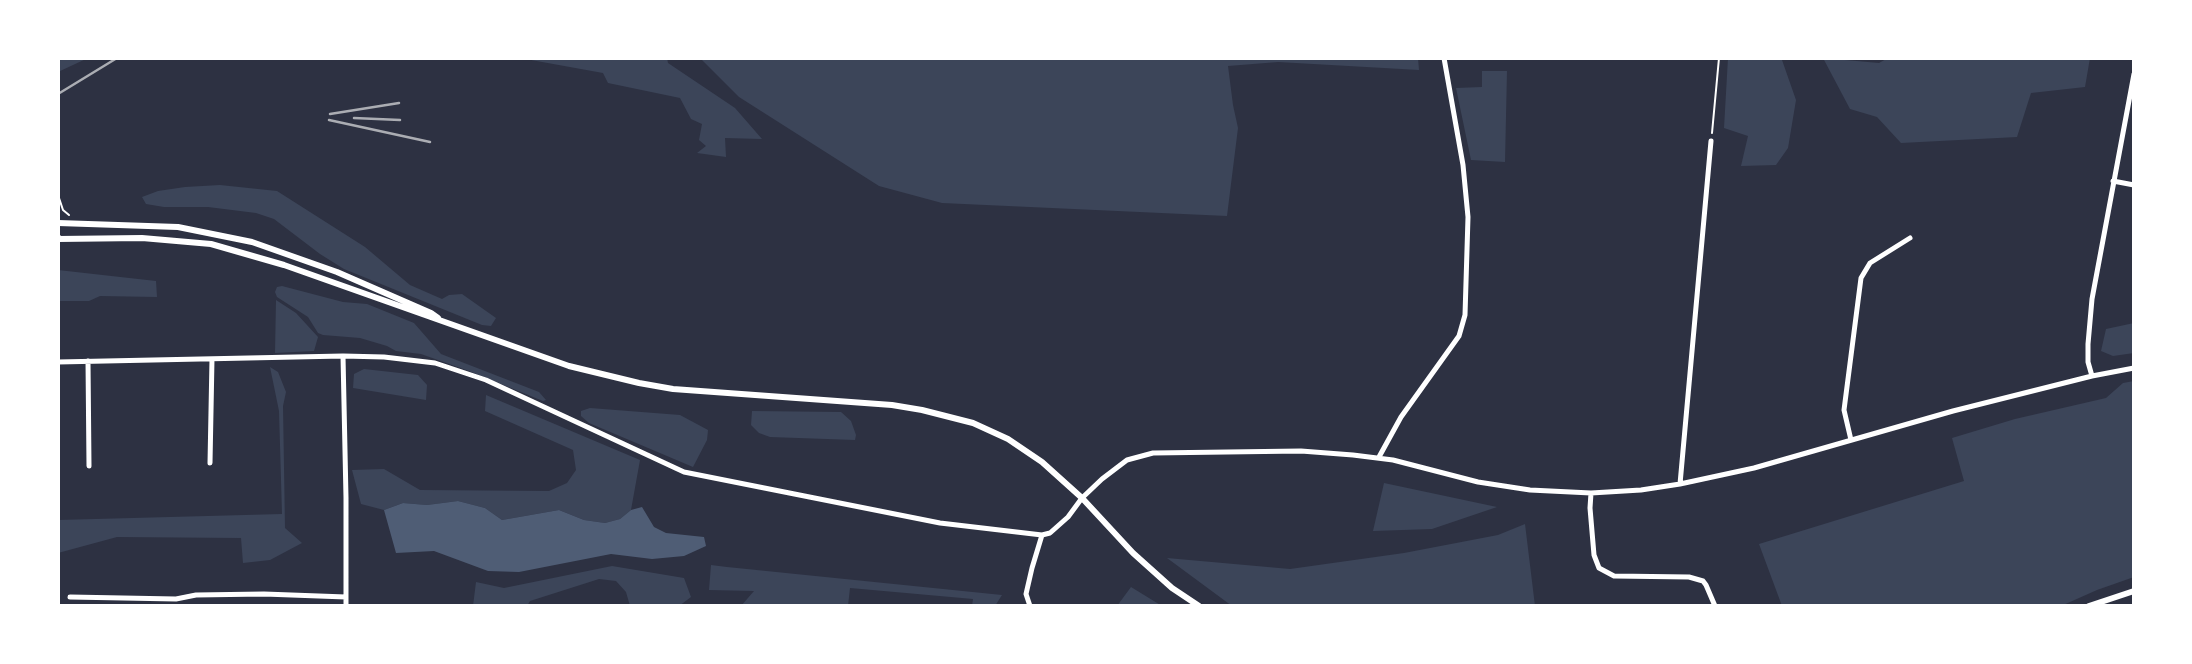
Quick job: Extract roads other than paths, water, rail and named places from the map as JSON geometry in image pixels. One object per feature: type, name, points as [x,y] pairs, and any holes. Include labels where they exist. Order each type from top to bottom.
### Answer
[{"type":"street","points":[[1378,457],[1401,417],[1459,336],[1465,315],[1468,247],[1466,191],[1444,58]]},
{"type":"street","points":[[2092,376],[2088,362],[2088,325],[2134,74]]},
{"type":"street","points":[[1680,484],[1711,141]]},
{"type":"street","points":[[2113,181],[2134,185]]},
{"type":"street","points":[[58,223],[178,227],[252,242],[337,272],[431,313],[442,321]]},
{"type":"street","points":[[58,238],[177,240],[211,244],[284,265],[569,366],[639,383],[673,389],[892,405],[974,424],[1008,439],[1042,462],[1082,498],[1133,553],[1172,588],[1199,606]]},
{"type":"street","points":[[1851,440],[1844,410],[1861,278],[1870,263],[1910,238]]},
{"type":"street","points":[[343,356],[346,606]]},
{"type":"street","points":[[58,362],[384,356],[435,363],[486,380],[684,472],[940,523],[1042,535],[1050,533],[1102,479],[1127,460],[1153,453],[1301,452],[1378,457],[1478,482],[1530,490],[1591,493],[1641,490],[1754,468],[1953,411],[2134,368]]},
{"type":"street","points":[[210,463],[212,359]]},
{"type":"street","points":[[88,361],[89,466]]},
{"type":"street","points":[[1591,493],[1594,555],[1599,568],[1614,576],[1689,577],[1703,581],[1715,606]]},
{"type":"street","points":[[1030,606],[1026,594],[1042,535]]},
{"type":"street","points":[[2089,606],[2134,591]]},
{"type":"street","points":[[70,597],[176,598],[196,594],[264,594],[346,597]]},
{"type":"railway","points":[[58,94],[117,58]]},
{"type":"railway","points":[[330,114],[399,103]]},
{"type":"railway","points":[[354,118],[400,120]]},
{"type":"railway","points":[[329,120],[430,142]]}]
